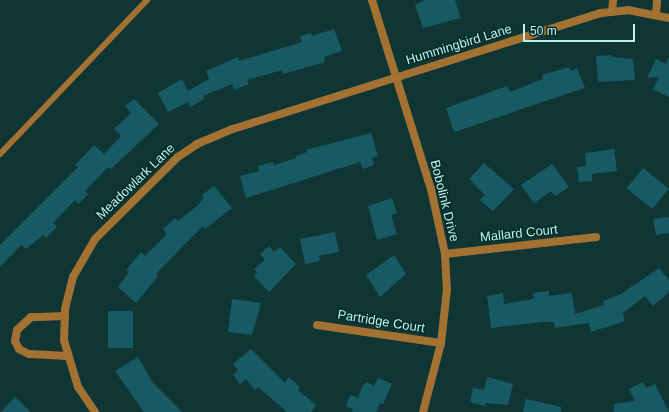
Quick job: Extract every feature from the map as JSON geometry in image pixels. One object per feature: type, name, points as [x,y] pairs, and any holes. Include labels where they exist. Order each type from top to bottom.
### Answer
[{"type":"street","name":"Bobolink Drive","points":[[372,0],[431,189],[445,254],[447,289],[441,343],[423,412]]},
{"type":"street","points":[[612,12],[613,0]]},
{"type":"street","points":[[656,15],[657,0]]},
{"type":"street","name":"Hummingbird Lane","points":[[396,78],[612,12],[628,10],[669,18]]},
{"type":"street","name":"Meadowlark Lane","points":[[95,412],[78,387],[64,340],[65,316],[73,277],[95,239],[178,157],[197,144],[233,129],[396,78]]},
{"type":"street","name":"Mallard Court","points":[[445,254],[596,237]]},
{"type":"street","points":[[65,316],[31,317],[17,330],[15,341],[19,349],[29,354],[68,356]]},
{"type":"street","name":"Partridge Court","points":[[317,325],[441,343]]},
{"type":"lane","points":[[0,154],[147,0]]},
{"type":"building","points":[[425,0],[455,0],[461,18],[423,28],[415,5]]},
{"type":"building","points":[[334,29],[342,51],[324,57],[325,62],[283,74],[282,70],[247,80],[249,84],[234,90],[232,84],[203,96],[204,99],[191,107],[188,102],[168,112],[158,93],[182,79],[188,91],[209,79],[206,71],[238,57],[239,61],[302,42],[300,36],[311,33],[312,36]]},
{"type":"building","points":[[612,55],[612,57],[633,59],[635,80],[598,82],[596,56]]},
{"type":"building","points":[[669,57],[669,97],[653,89],[659,77],[647,78],[656,59],[666,64]]},
{"type":"building","points":[[569,67],[571,71],[577,68],[585,88],[454,132],[446,108],[507,86],[510,92],[543,79],[542,75]]},
{"type":"building","points":[[134,99],[159,124],[111,169],[108,167],[85,191],[88,194],[79,204],[75,200],[53,223],[57,227],[46,238],[43,235],[26,249],[21,245],[0,267],[0,245],[78,167],[75,165],[94,145],[104,154],[121,136],[114,129],[131,113],[125,106]]},
{"type":"building","points":[[371,133],[378,156],[372,158],[374,165],[363,169],[360,162],[246,198],[240,176],[259,171],[258,166],[273,162],[274,165],[296,158],[296,156],[307,152],[306,150]]},
{"type":"building","points":[[614,149],[617,171],[592,174],[592,181],[579,182],[577,167],[586,166],[585,153]]},
{"type":"building","points":[[484,163],[514,189],[493,211],[480,200],[485,195],[469,179]]},
{"type":"building","points":[[552,164],[569,187],[555,196],[551,191],[534,203],[521,185]]},
{"type":"building","points":[[643,168],[669,189],[652,209],[627,188]]},
{"type":"building","points":[[214,186],[232,208],[205,229],[203,226],[156,274],[158,276],[136,303],[118,287],[129,272],[126,270],[141,252],[145,256],[167,234],[163,229],[175,218],[178,221],[197,206],[204,198],[202,195]]},
{"type":"building","points":[[392,198],[397,213],[391,215],[397,234],[377,240],[368,206]]},
{"type":"building","points":[[669,217],[669,233],[656,235],[653,219]]},
{"type":"building","points":[[335,232],[339,252],[319,256],[320,261],[305,264],[300,239]]},
{"type":"building","points":[[269,246],[274,252],[280,247],[296,264],[269,292],[254,276],[257,272],[254,269],[265,260],[260,254]]},
{"type":"building","points":[[394,255],[406,274],[380,297],[366,275]]},
{"type":"building","points":[[659,268],[669,280],[669,292],[653,306],[645,296],[623,313],[625,321],[591,332],[589,323],[555,328],[554,322],[542,322],[491,328],[487,296],[503,293],[504,304],[534,299],[533,293],[549,291],[549,296],[572,293],[575,314],[604,305],[603,301],[621,294]]},
{"type":"building","points":[[232,299],[261,303],[252,335],[228,332]]},
{"type":"building","points":[[108,311],[133,311],[133,348],[108,348]]},
{"type":"building","points":[[251,349],[285,383],[289,377],[300,387],[298,390],[316,405],[311,412],[287,412],[258,387],[255,390],[246,379],[240,384],[233,375],[238,370],[233,364]]},
{"type":"building","points":[[138,357],[153,383],[182,412],[144,412],[115,371]]},
{"type":"building","points":[[487,377],[513,384],[508,405],[486,403],[485,406],[470,402],[473,388],[484,390]]},
{"type":"building","points":[[378,378],[392,384],[383,404],[380,403],[376,412],[352,412],[353,409],[346,406],[350,395],[358,398],[363,385],[367,382],[374,386]]},
{"type":"building","points":[[643,382],[646,388],[655,384],[669,412],[614,412],[614,404],[635,401],[629,389]]},
{"type":"building","points":[[15,397],[31,412],[1,412]]},
{"type":"building","points":[[526,399],[561,407],[561,412],[523,412]]}]
